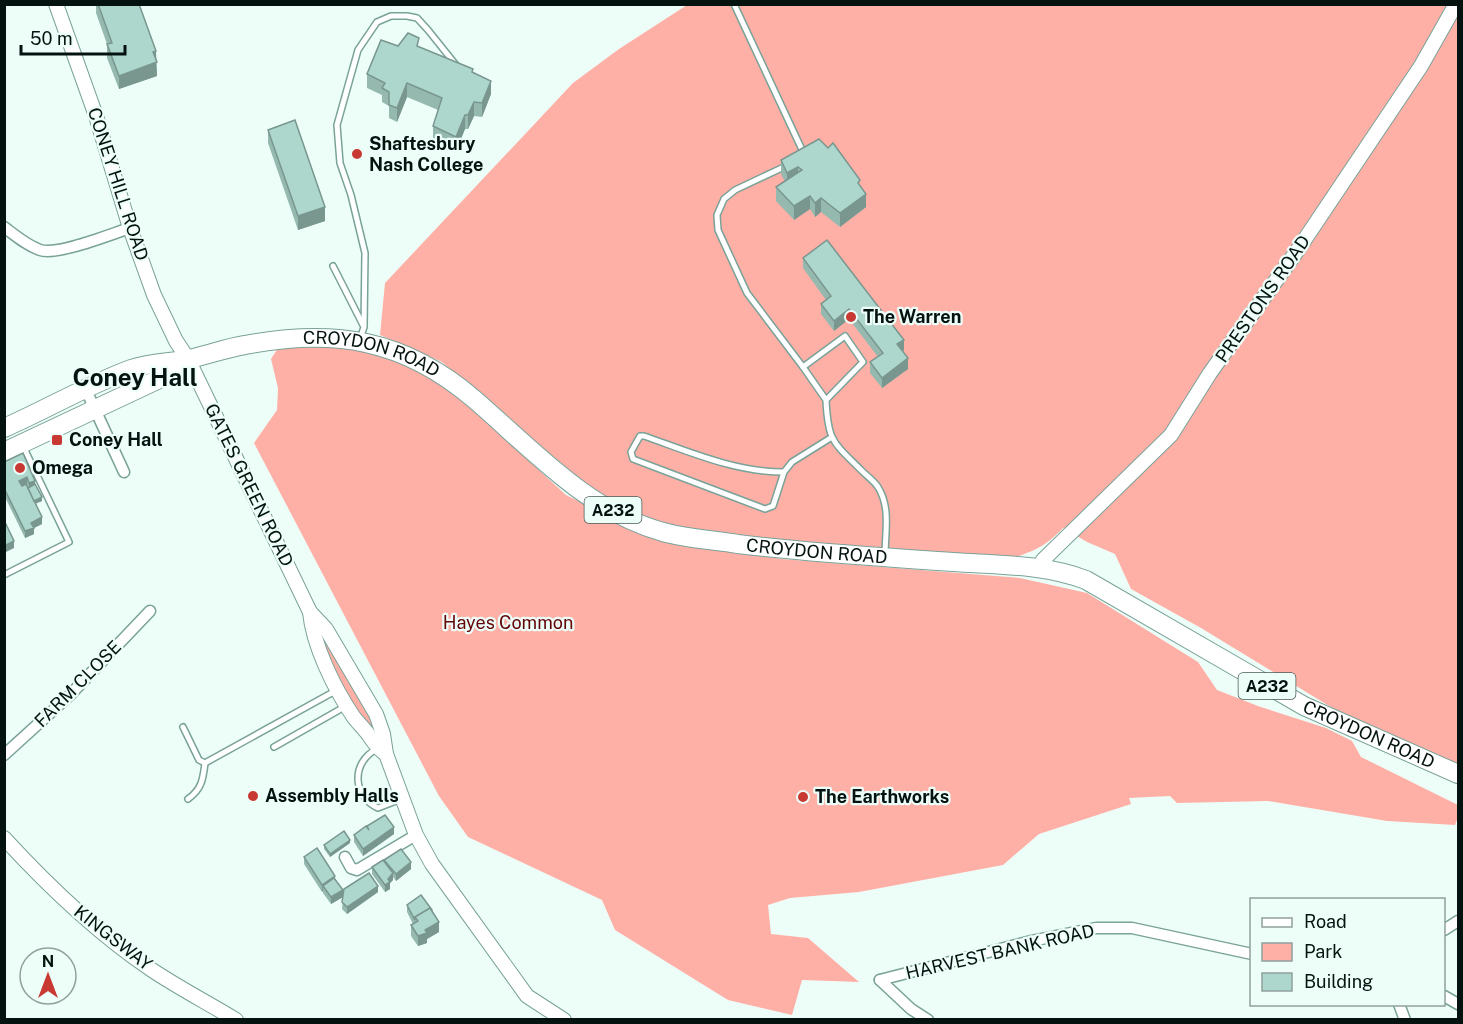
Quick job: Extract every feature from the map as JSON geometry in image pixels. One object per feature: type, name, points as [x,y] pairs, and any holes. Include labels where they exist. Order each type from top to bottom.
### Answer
[{"type":"highway","name":"CROYDON ROAD","points":[[4,428],[122,373],[150,363],[188,359],[225,349],[287,338],[362,333],[446,378],[571,484],[609,508],[642,524],[663,532],[701,539],[798,550],[1039,568],[1069,573],[1086,580],[1305,706],[1458,774]]},
{"type":"highway","name":"CROYDON ROAD","points":[[4,452],[158,380],[188,359]]},
{"type":"street","name":"CONEY HILL ROAD","points":[[57,4],[154,295],[176,341],[188,359]]},
{"type":"street","name":"PRESTONS ROAD","points":[[1039,568],[1043,560],[1171,435],[1210,373],[1297,251],[1421,66],[1456,4]]},
{"type":"street","points":[[4,227],[26,244],[42,251],[69,248],[130,228]]},
{"type":"street","name":"GATES GREEN ROAD","points":[[188,359],[310,612],[326,629],[376,714],[383,734],[382,752]]},
{"type":"street","points":[[86,390],[124,472]]},
{"type":"street","name":"FARM CLOSE","points":[[4,755],[70,695],[150,611]]},
{"type":"street","name":"GATES GREEN ROAD","points":[[310,612],[313,633],[338,689],[382,752],[416,835],[432,864],[527,996],[564,1020]]},
{"type":"street","points":[[345,857],[351,868],[357,870],[416,835]]},
{"type":"street","name":"KINGSWAY","points":[[4,838],[61,897],[106,936],[153,971],[236,1020]]},
{"type":"street","points":[[1445,929],[1458,921]]},
{"type":"street","name":"HARVEST BANK ROAD","points":[[928,1020],[911,1009],[880,980],[1031,941],[1096,928],[1132,928],[1250,954]]},
{"type":"lane","points":[[734,4],[805,157],[735,190],[724,199],[717,215],[718,230],[747,293],[826,400],[828,425],[833,442],[878,487],[886,507],[885,557]]},
{"type":"lane","points":[[362,333],[365,253],[351,195],[340,163],[337,124],[358,50],[377,22],[391,16],[407,15],[417,18],[456,65]]},
{"type":"lane","points":[[333,266],[362,333]]},
{"type":"lane","points":[[803,367],[845,336],[863,362],[826,400]]},
{"type":"lane","points":[[784,472],[754,470],[719,463],[640,436],[631,452],[633,459],[765,509],[773,506],[784,472],[792,462],[832,437]]},
{"type":"lane","points":[[4,575],[69,542],[22,444]]},
{"type":"lane","points":[[205,763],[338,689]]},
{"type":"lane","points":[[274,747],[347,705]]},
{"type":"lane","points":[[183,727],[199,760],[205,763]]},
{"type":"lane","points":[[382,752],[362,761],[357,776],[369,804],[378,808],[403,799]]},
{"type":"lane","points":[[188,799],[198,792],[204,778],[205,763]]},
{"type":"green space","points":[[687,5],[1458,5],[1458,764],[1334,709],[1201,628],[1131,589],[1115,554],[1063,528],[1042,546],[1016,557],[782,542],[662,525],[577,482],[442,362],[380,335],[385,283],[573,83],[619,49]]},
{"type":"green space","name":"Hayes Common","points":[[377,346],[435,375],[566,495],[659,541],[782,559],[1020,578],[1087,593],[1198,662],[1217,690],[1326,728],[1352,741],[1361,757],[1458,805],[1455,825],[1387,821],[1268,801],[1177,803],[1170,796],[1129,798],[1131,804],[1039,834],[1003,865],[859,892],[790,898],[768,905],[771,934],[808,938],[859,982],[802,980],[792,1015],[728,1000],[615,930],[602,900],[468,837],[439,796],[254,443],[277,410],[278,388],[271,359],[278,348]]},
{"type":"green space","points":[[321,630],[375,726],[377,738],[348,699],[319,632]]},
{"type":"building","points":[[98,4],[139,4],[156,51],[153,52],[157,62],[119,76],[107,44],[112,43]]},
{"type":"building","points":[[408,33],[419,38],[417,46],[473,69],[472,72],[491,81],[482,103],[474,102],[468,115],[465,115],[456,137],[433,126],[442,98],[407,83],[397,108],[389,105],[389,92],[382,88],[385,83],[367,74],[381,40],[398,46]]},
{"type":"building","points":[[295,120],[325,207],[298,216],[268,130]]},
{"type":"building","points":[[819,139],[828,148],[833,143],[860,180],[858,183],[866,194],[840,213],[821,198],[815,203],[810,196],[794,206],[776,187],[802,170],[798,167],[787,173],[781,160]]},
{"type":"building","name":"The Warren","points":[[827,240],[904,340],[897,344],[908,358],[882,378],[870,362],[883,353],[849,309],[834,321],[821,304],[831,296],[803,258]]},
{"type":"building","points":[[23,453],[35,481],[29,483],[27,477],[19,481],[22,486],[26,484],[42,517],[31,523],[34,528],[25,531],[4,488],[4,462]]},
{"type":"building","points":[[35,484],[42,497],[34,501],[28,488]]},
{"type":"building","points":[[4,520],[14,541],[6,545],[4,543]]},
{"type":"building","points":[[385,815],[394,827],[363,849],[354,835],[366,826],[369,830],[367,826]]},
{"type":"building","points":[[344,831],[350,840],[330,854],[324,845]]},
{"type":"building","points":[[317,848],[335,876],[322,885],[304,857]]},
{"type":"building","points":[[401,849],[411,862],[396,874],[384,860]]},
{"type":"building","points":[[383,860],[393,873],[388,879],[390,882],[385,885],[372,867]]},
{"type":"building","points":[[369,873],[378,886],[347,907],[342,902],[344,889]]},
{"type":"building","points":[[334,878],[343,890],[331,897],[323,886]]},
{"type":"building","points":[[421,895],[432,910],[430,908],[415,917],[415,920],[407,905]]},
{"type":"building","points":[[430,908],[439,922],[425,930],[427,933],[418,936],[411,925],[418,921],[415,917]]},
{"type":"place","name":"Shaftesbury Nash College","points":[[357,154]]},
{"type":"place","name":"The Warren","points":[[851,317]]},
{"type":"place","name":"Coney Hall","points":[[57,440]]},
{"type":"place","name":"Omega","points":[[20,468]]},
{"type":"place","name":"Assembly Halls","points":[[253,796]]},
{"type":"place","name":"The Earthworks","points":[[803,797]]},
{"type":"district","name":"Coney Hall","points":[[135,378]]}]
